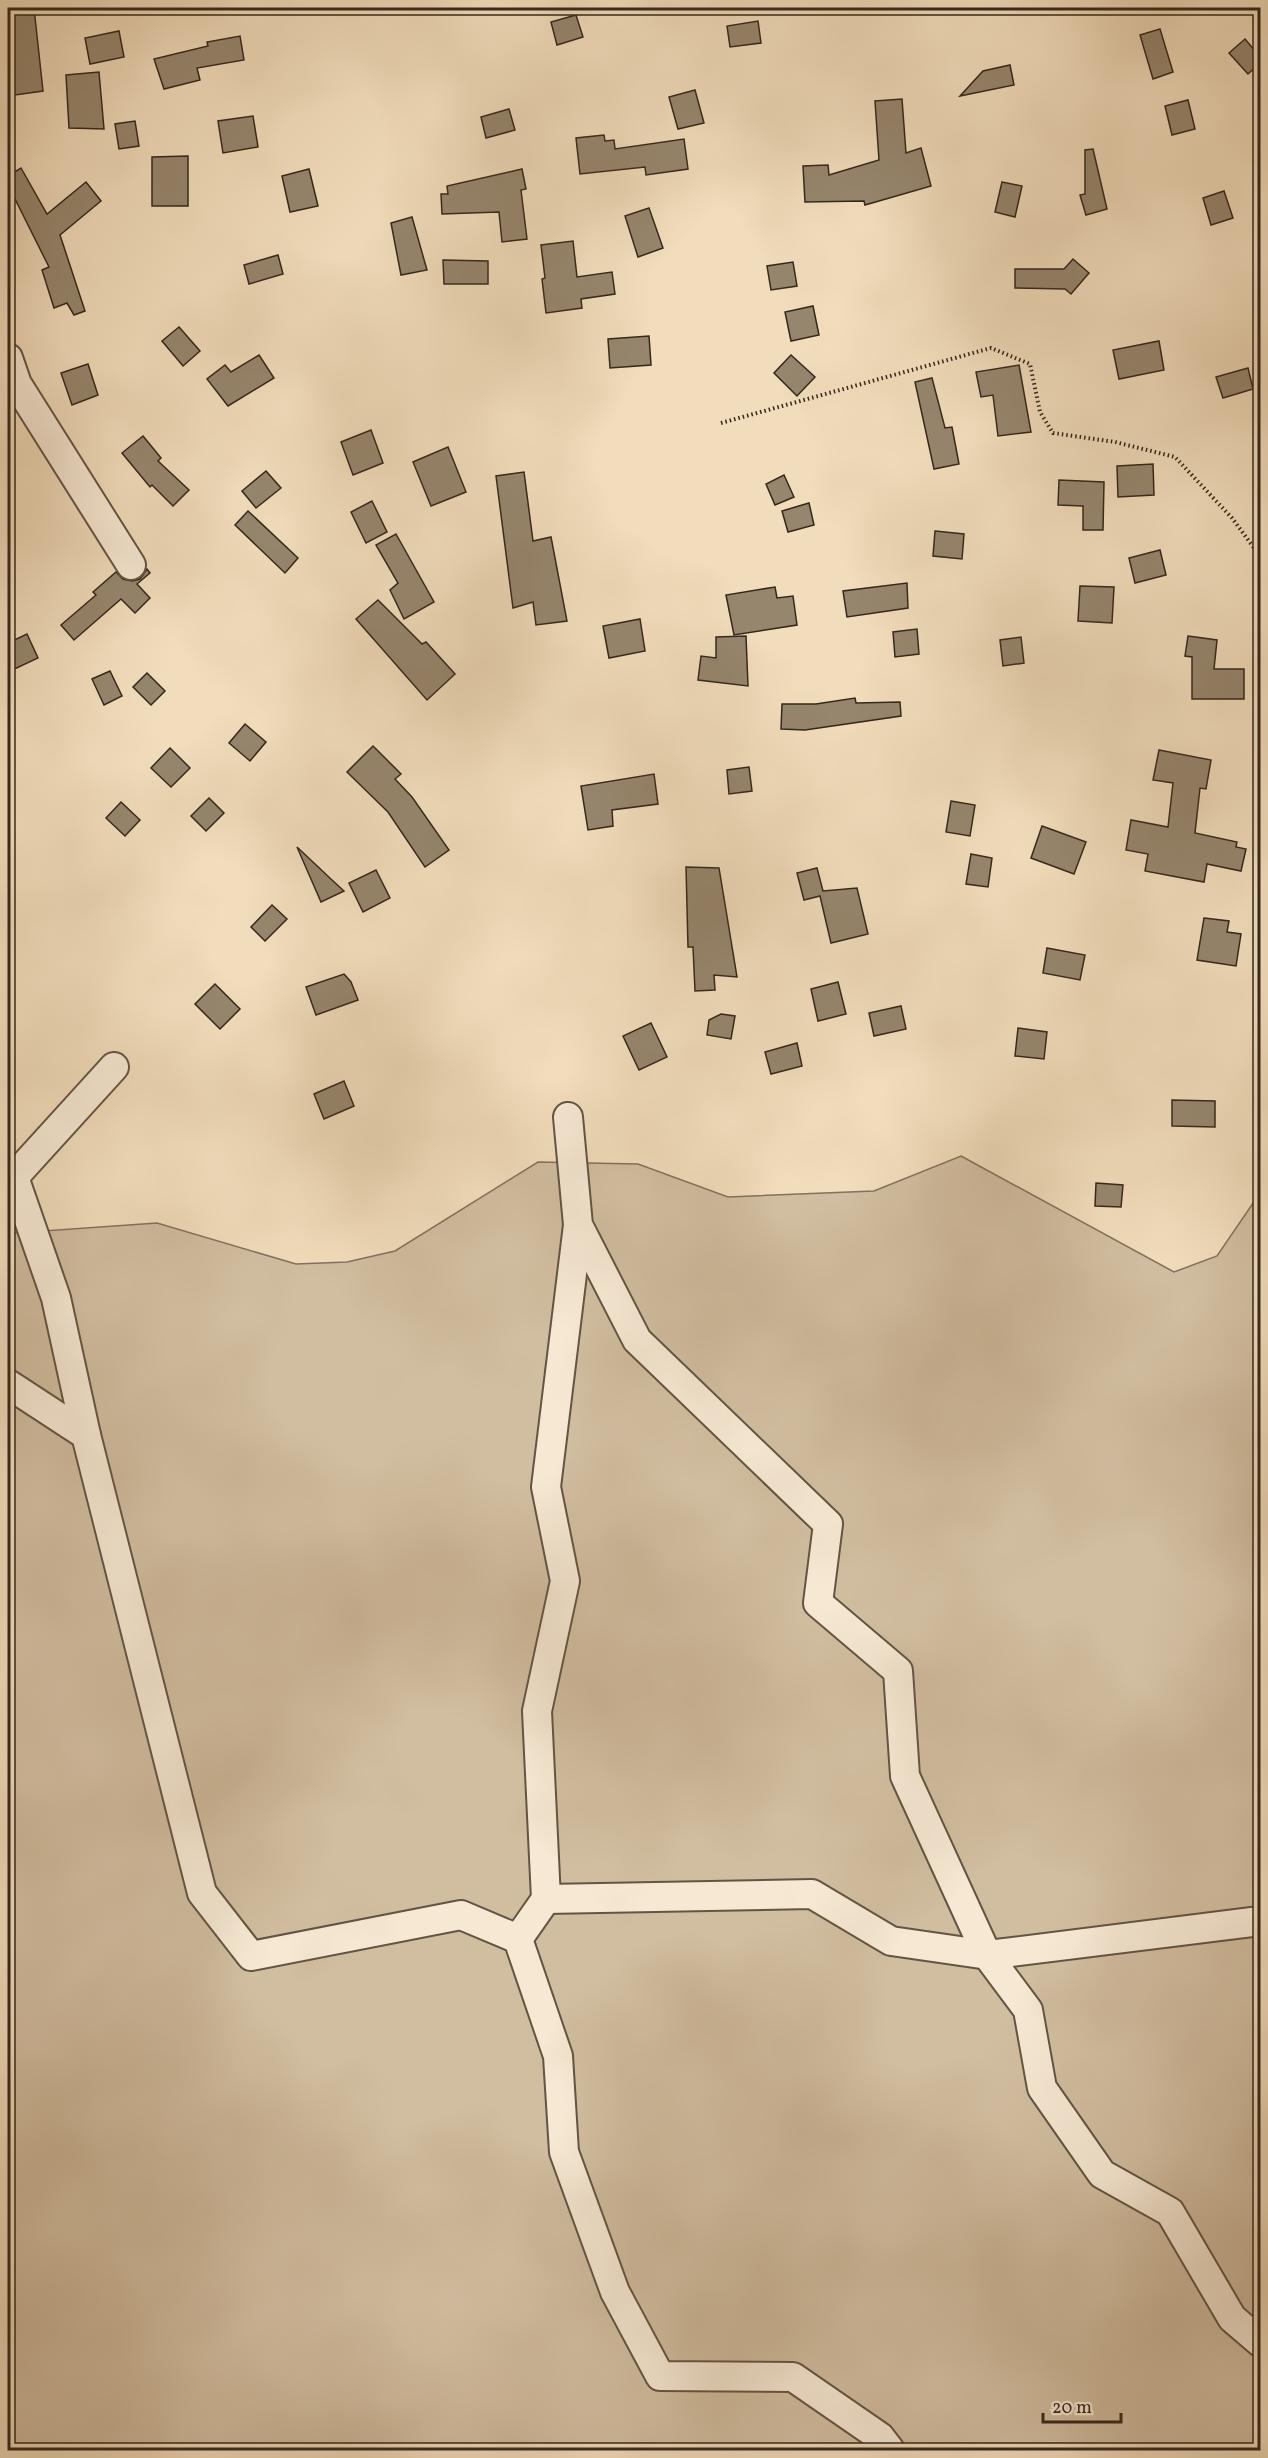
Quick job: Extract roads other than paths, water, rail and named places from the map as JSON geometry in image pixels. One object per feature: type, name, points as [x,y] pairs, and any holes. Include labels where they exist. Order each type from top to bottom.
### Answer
[{"type":"street","points":[[8,358],[17,384],[131,565]]},
{"type":"street","points":[[114,1067],[11,1170],[56,1298],[86,1435],[202,1893],[251,1956],[461,1915],[518,1939],[558,2056],[564,2152],[615,2292],[660,2376],[793,2377],[890,2446]]},
{"type":"street","points":[[518,1939],[546,1899],[537,1711],[566,1581],[546,1487],[578,1225],[568,1117]]},
{"type":"street","points":[[578,1225],[637,1340],[828,1524],[818,1603],[898,1671],[905,1776],[987,1955],[1028,2010],[1042,2088],[1102,2174],[1170,2212],[1232,2318],[1260,2342]]},
{"type":"street","points":[[8,1384],[86,1435]]},
{"type":"street","points":[[546,1899],[812,1894],[891,1941],[987,1955],[1260,1921]]}]
